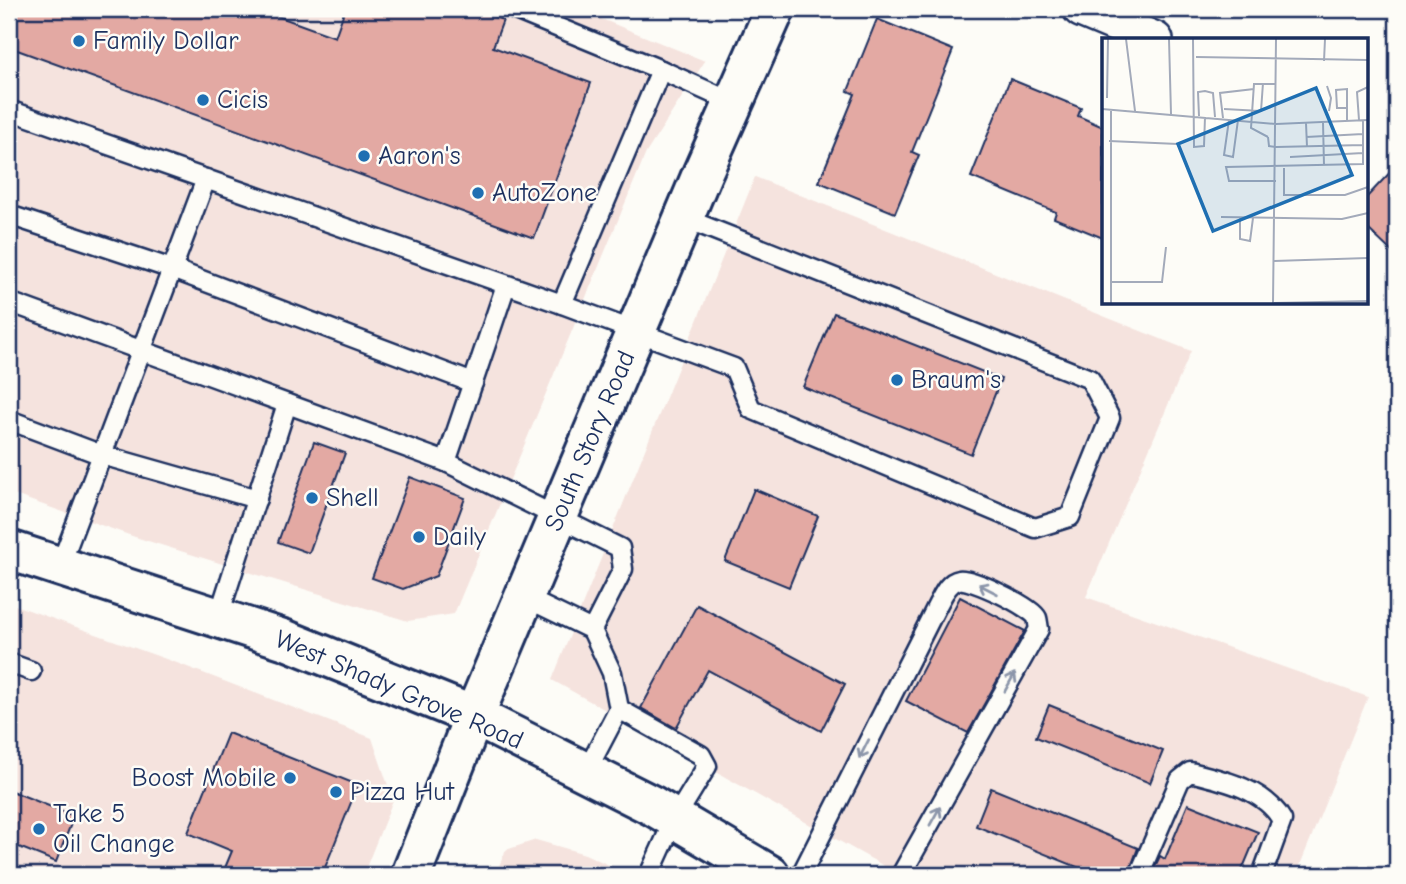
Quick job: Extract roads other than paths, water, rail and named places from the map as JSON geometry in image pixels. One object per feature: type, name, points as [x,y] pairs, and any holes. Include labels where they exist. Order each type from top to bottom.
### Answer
[{"type":"main road","name":"South Story Road","points":[[411,875],[524,597],[775,9]]},
{"type":"main road","name":"West Shady Grove Road","points":[[9,550],[286,640],[474,716],[586,772],[770,875]]},
{"type":"street","points":[[1082,9],[1139,26]]},
{"type":"lane","points":[[513,9],[734,103]]},
{"type":"lane","points":[[562,304],[661,70]]},
{"type":"lane","points":[[9,110],[562,304],[734,368],[751,409],[1035,528],[1070,517],[1110,418],[1090,379],[684,218]]},
{"type":"lane","points":[[60,566],[206,179]]},
{"type":"lane","points":[[9,215],[173,268],[473,383]]},
{"type":"lane","points":[[446,462],[506,285]]},
{"type":"lane","points":[[9,302],[446,462],[620,548],[623,569],[593,630]]},
{"type":"lane","points":[[218,618],[287,404]]},
{"type":"lane","points":[[9,420],[102,455],[257,499]]},
{"type":"lane","points":[[801,875],[938,604],[955,581],[969,580],[1027,608],[1037,618],[1039,629],[901,875]]},
{"type":"lane","points":[[524,597],[593,630],[612,673],[619,709],[586,772]]},
{"type":"lane","points":[[9,663],[31,671]]},
{"type":"lane","points":[[619,709],[701,755],[707,766],[674,820],[649,875]]},
{"type":"lane","points":[[1139,875],[1180,780],[1190,772],[1252,791],[1275,808],[1282,820],[1262,875]]},
{"type":"place","name":"Family Dollar","points":[[79,41]]},
{"type":"place","name":"Cicis","points":[[203,100]]},
{"type":"place","name":"Aaron's","points":[[364,156]]},
{"type":"place","name":"AutoZone","points":[[478,193]]},
{"type":"place","name":"Braum's","points":[[897,380]]},
{"type":"place","name":"Shell","points":[[312,498]]},
{"type":"place","name":"Daily","points":[[419,537]]},
{"type":"place","name":"Boost Mobile","points":[[290,778]]},
{"type":"place","name":"Pizza Hut","points":[[336,792]]},
{"type":"place","name":"Take 5 Oil Change","points":[[39,829]]}]
